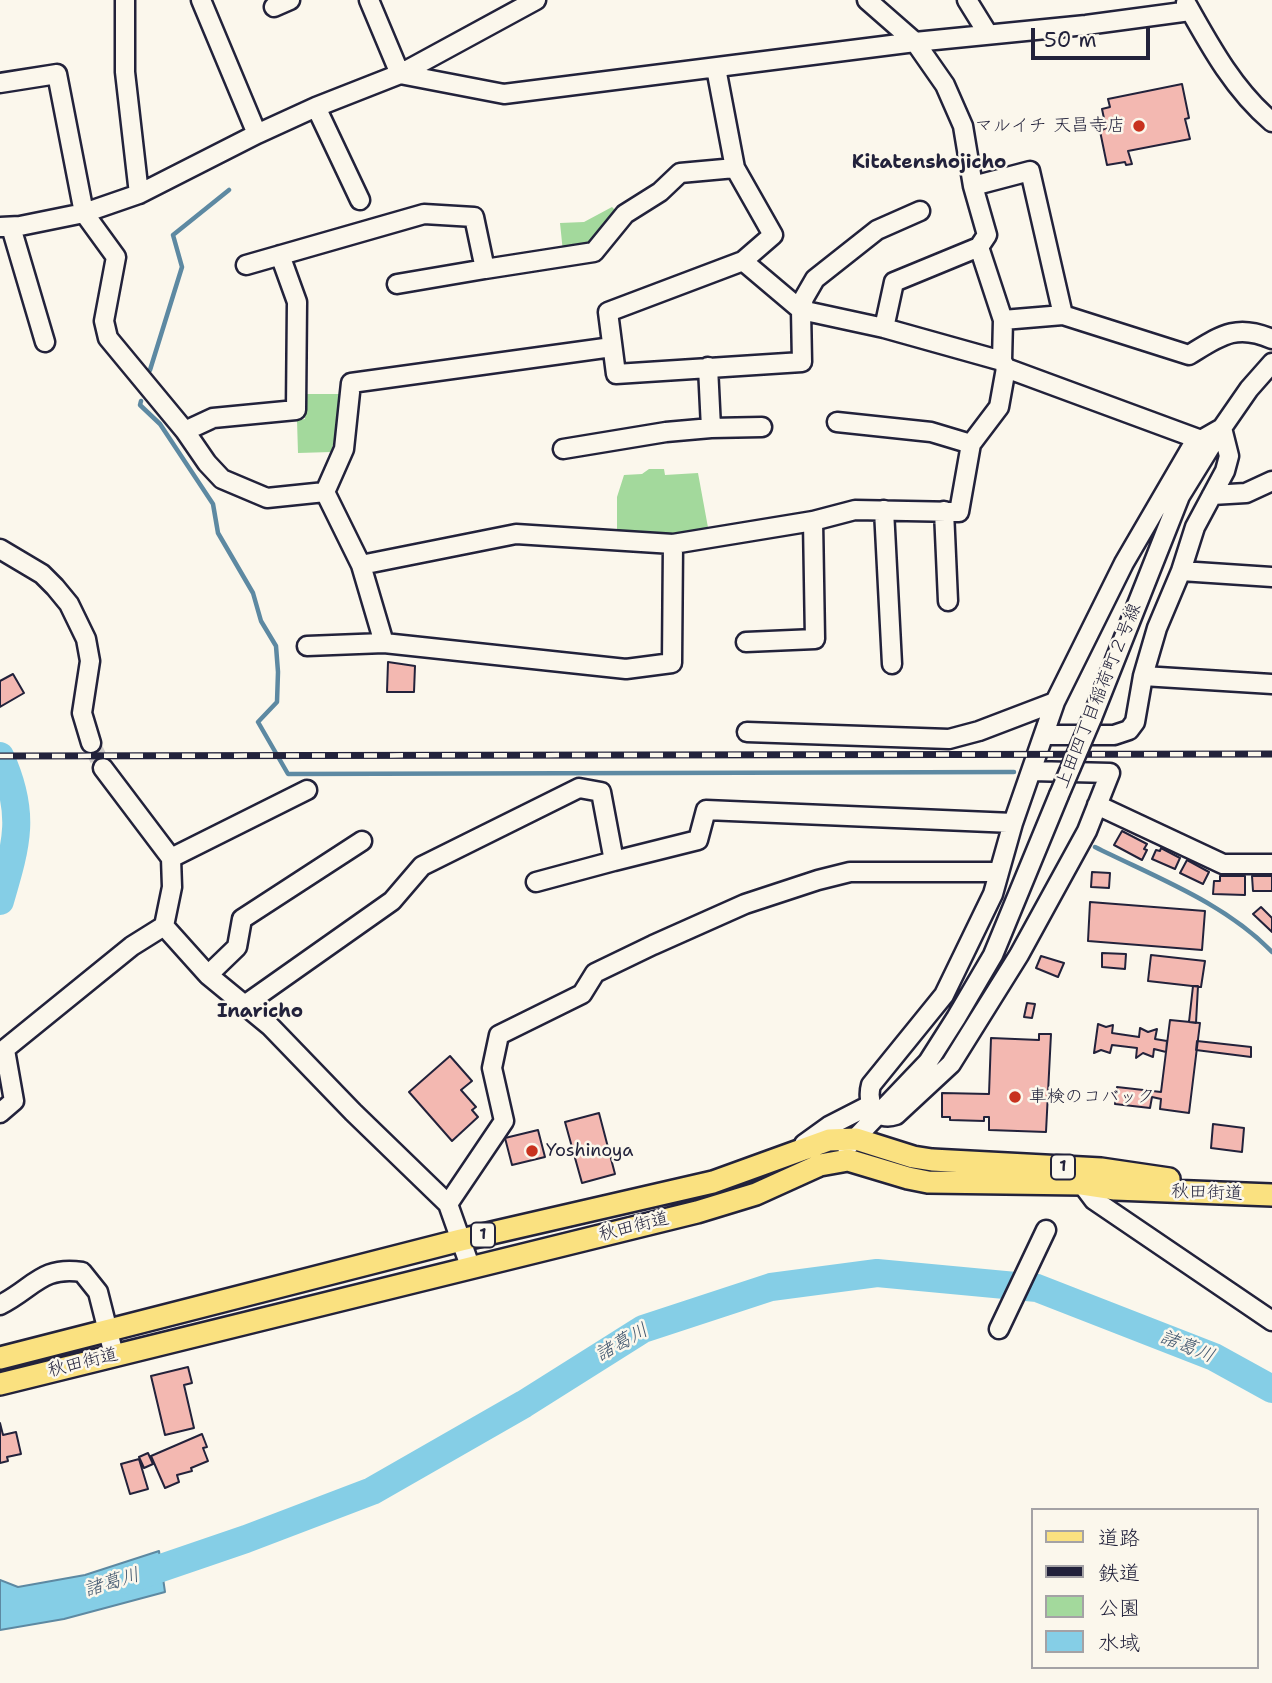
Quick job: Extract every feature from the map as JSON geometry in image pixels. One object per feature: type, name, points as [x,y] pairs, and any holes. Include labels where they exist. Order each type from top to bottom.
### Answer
[{"type":"main road","name":"秋田街道","points":[[0,1358],[461,1240],[713,1182],[829,1140],[856,1139],[913,1157],[932,1160],[1101,1169],[1272,1193]]},
{"type":"main road","name":"秋田街道","points":[[0,1384],[737,1201],[820,1165],[848,1160],[908,1178],[928,1181],[1083,1184],[1115,1189],[1272,1193]]},
{"type":"street","points":[[125,0],[125,72],[139,194]]},
{"type":"street","points":[[201,0],[257,134]]},
{"type":"street","points":[[369,0],[400,74]]},
{"type":"street","points":[[45,342],[5,227],[84,213],[139,194],[257,134],[400,74],[536,0]]},
{"type":"street","points":[[867,0],[915,42],[945,85],[962,126],[973,186],[987,235],[979,247],[894,282],[884,328]]},
{"type":"street","points":[[967,0],[988,34]]},
{"type":"street","points":[[400,74],[505,94],[915,42],[1086,25],[1187,5],[1223,66],[1250,103],[1272,122]]},
{"type":"street","points":[[716,68],[735,168],[773,235],[743,261],[608,312],[616,374],[802,362],[801,310],[804,298],[815,279],[877,230],[920,211]]},
{"type":"street","points":[[0,83],[57,74],[84,213],[116,257],[104,321],[108,338],[186,431],[207,463],[222,479],[267,498],[325,492]]},
{"type":"street","points":[[316,107],[360,200]]},
{"type":"street","points":[[397,284],[594,252],[625,214],[660,192],[680,173],[735,168]]},
{"type":"street","points":[[973,186],[1030,171],[1063,315]]},
{"type":"street","points":[[246,265],[424,214],[474,217],[485,270]]},
{"type":"street","points":[[361,565],[516,534],[673,544],[813,521],[855,510],[959,512],[971,444],[999,407],[1004,364],[1003,320],[979,247]]},
{"type":"street","points":[[186,431],[213,418],[296,411],[297,302],[280,255]]},
{"type":"street","points":[[743,261],[801,310],[884,328],[1004,364],[1201,440]]},
{"type":"street","points":[[1003,320],[1063,315],[1189,355],[1223,334],[1255,331],[1272,340]]},
{"type":"street","points":[[325,492],[344,449],[351,383],[612,347]]},
{"type":"street","name":"上田四丁目稲荷町２号線","points":[[874,1110],[928,1062],[993,955],[1092,718],[1180,496],[1222,428],[1249,389],[1272,363]]},
{"type":"street","points":[[708,367],[711,428]]},
{"type":"street","points":[[836,422],[931,432],[971,444]]},
{"type":"street","points":[[563,449],[666,432],[762,427]]},
{"type":"street","points":[[888,1150],[875,1136],[874,1110],[868,1095],[871,1085],[944,995],[993,894],[1013,823],[1055,702],[1124,563],[1191,449],[1222,428],[1229,456],[1225,471],[1195,527],[1181,571],[1157,628],[1143,676],[1135,722],[1129,730],[1114,735],[1044,735]]},
{"type":"street","points":[[1212,495],[1246,493],[1272,481]]},
{"type":"street","points":[[325,492],[361,565],[384,643]]},
{"type":"street","points":[[884,510],[892,664]]},
{"type":"street","points":[[944,511],[948,601]]},
{"type":"street","points":[[746,642],[815,639],[813,521]]},
{"type":"street","points":[[307,646],[384,643],[626,669],[672,663],[673,544]]},
{"type":"street","points":[[0,549],[42,574],[55,587],[69,604],[86,639],[90,660],[82,713],[90,743]]},
{"type":"street","points":[[1181,571],[1272,577]]},
{"type":"street","points":[[1143,676],[1272,684]]},
{"type":"street","points":[[747,732],[949,739],[979,731],[1055,702]]},
{"type":"street","points":[[0,1113],[14,1101],[2,1052],[132,946],[164,926],[172,887],[171,858],[103,768]]},
{"type":"street","points":[[792,1154],[829,1126],[874,1110],[888,1118],[896,1115],[951,1064],[1019,955],[1087,831],[1110,773],[1032,771]]},
{"type":"street","points":[[246,1004],[392,901],[422,866],[579,788],[601,792],[614,860]]},
{"type":"street","points":[[171,858],[307,790]]},
{"type":"street","points":[[1097,805],[1223,864],[1272,864]]},
{"type":"street","points":[[536,882],[698,840],[706,810],[1013,823]]},
{"type":"street","points":[[208,975],[237,947],[242,919],[362,841]]},
{"type":"street","points":[[448,1204],[504,1121],[492,1068],[499,1035],[582,994],[595,973],[745,904],[850,872],[999,872]]},
{"type":"street","points":[[164,926],[208,975],[246,1004],[448,1204],[470,1266]]},
{"type":"street","points":[[872,1167],[858,1150],[856,1139],[861,1119],[874,1110]]},
{"type":"street","points":[[820,1165],[856,1139]]},
{"type":"street","points":[[1083,1184],[1094,1200],[1272,1321]]},
{"type":"street","points":[[999,1329],[1046,1230]]},
{"type":"street","points":[[0,1305],[20,1295],[45,1275],[63,1269],[82,1272],[98,1292],[114,1355]]},
{"type":"green space","points":[[612,207],[616,211],[584,249],[563,252],[560,223],[584,222]]},
{"type":"green space","points":[[304,394],[339,394],[337,430],[331,452],[298,453],[297,420],[305,419]]},
{"type":"green space","points":[[649,469],[664,469],[665,475],[698,473],[709,533],[673,541],[617,536],[617,497],[624,475],[642,474]]},
{"type":"water","points":[[159,1551],[165,1592],[64,1619],[0,1630],[0,1580],[18,1587],[85,1575]]},
{"type":"building","points":[[1182,84],[1190,139],[1128,151],[1132,164],[1126,165],[1125,162],[1107,165],[1100,131],[1106,128],[1102,109],[1110,107],[1108,99]]},
{"type":"building","points":[[388,662],[415,666],[414,692],[387,692]]},
{"type":"building","points":[[13,674],[24,693],[0,707],[0,681]]},
{"type":"building","points":[[1122,831],[1147,844],[1142,860],[1114,845]]},
{"type":"building","points":[[1161,848],[1180,858],[1175,869],[1152,859],[1156,850],[1160,851]]},
{"type":"building","points":[[1187,860],[1209,872],[1203,884],[1180,873]]},
{"type":"building","points":[[1092,872],[1110,873],[1109,888],[1091,887]]},
{"type":"building","points":[[1220,876],[1245,876],[1245,895],[1213,894],[1214,881],[1220,881]]},
{"type":"building","points":[[1252,876],[1272,876],[1272,891],[1253,891]]},
{"type":"building","points":[[1090,902],[1205,911],[1202,950],[1088,941]]},
{"type":"building","points":[[1261,907],[1272,918],[1272,932],[1253,914]]},
{"type":"building","points":[[1102,953],[1126,954],[1125,969],[1102,967]]},
{"type":"building","points":[[1151,955],[1205,961],[1201,987],[1148,981]]},
{"type":"building","points":[[1041,956],[1064,963],[1058,977],[1036,968]]},
{"type":"building","points":[[1193,986],[1198,986],[1196,1023],[1189,1022]]},
{"type":"building","points":[[1027,1003],[1035,1004],[1032,1018],[1024,1017]]},
{"type":"building","points":[[1170,1020],[1200,1023],[1189,1113],[1160,1109],[1161,1099],[1152,1097],[1150,1108],[1115,1104],[1117,1087],[1161,1092]]},
{"type":"building","points":[[1098,1024],[1106,1027],[1113,1025],[1112,1033],[1139,1037],[1140,1028],[1148,1032],[1157,1029],[1155,1039],[1167,1041],[1166,1052],[1154,1049],[1153,1057],[1143,1053],[1136,1058],[1137,1048],[1112,1045],[1110,1053],[1101,1050],[1094,1053]]},
{"type":"building","points":[[1039,1034],[1051,1034],[1046,1132],[989,1130],[989,1117],[984,1117],[984,1121],[950,1120],[950,1117],[942,1117],[942,1093],[989,1094],[991,1038],[1039,1040]]},
{"type":"building","points":[[1197,1041],[1251,1047],[1251,1057],[1196,1050]]},
{"type":"building","points":[[450,1056],[472,1081],[461,1090],[476,1107],[472,1110],[478,1117],[452,1141],[409,1092]]},
{"type":"building","points":[[599,1113],[615,1174],[582,1183],[565,1122]]},
{"type":"building","points":[[1213,1124],[1244,1128],[1242,1152],[1211,1148]]},
{"type":"building","points":[[538,1130],[545,1157],[512,1165],[505,1138]]},
{"type":"building","points":[[188,1367],[192,1383],[184,1385],[194,1428],[165,1435],[151,1376]]},
{"type":"building","points":[[0,1423],[3,1435],[16,1432],[21,1454],[7,1457],[8,1461],[0,1463]]},
{"type":"building","points":[[202,1434],[208,1461],[191,1468],[192,1471],[177,1475],[179,1482],[165,1488],[151,1456]]},
{"type":"building","points":[[148,1453],[153,1464],[144,1468],[139,1457]]},
{"type":"building","points":[[139,1459],[148,1489],[130,1494],[121,1464]]},
{"type":"waterway","points":[[150,370],[182,267],[173,235],[229,190]]},
{"type":"waterway","points":[[141,401],[140,405],[160,424],[213,504],[218,533],[253,593],[261,621],[276,646],[277,702],[258,722],[288,774],[1014,772]]},
{"type":"waterway","points":[[0,756],[8,776],[16,812],[11,862],[0,901]]},
{"type":"waterway","points":[[1095,847],[1211,905],[1233,919],[1272,952]]},
{"type":"waterway","name":"諸葛川","points":[[126,1580],[246,1539],[372,1491],[524,1404],[643,1329],[771,1287],[877,1273],[1037,1288],[1214,1357],[1272,1389]]},
{"type":"tunnel","points":[[91,743],[103,768]]},
{"type":"railway","points":[[0,756],[1272,754]]},
{"type":"place","name":"マルイチ 天昌寺店","points":[[1139,126]]},
{"type":"place","name":"車検のコバック","points":[[1015,1097]]},
{"type":"place","name":"Yoshinoya","points":[[532,1151]]},
{"type":"district","name":"Kitatenshojicho","points":[[929,163]]},
{"type":"district","name":"Inaricho","points":[[260,1012]]}]
